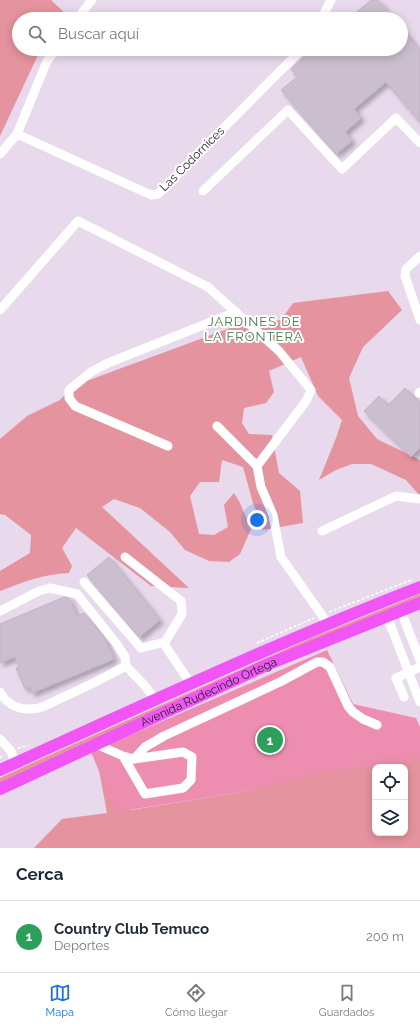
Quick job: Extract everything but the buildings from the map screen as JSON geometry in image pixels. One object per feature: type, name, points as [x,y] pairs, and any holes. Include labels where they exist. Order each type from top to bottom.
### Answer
[{"type":"main road","name":"Avenida Rudecindo Ortega","points":[[0,770],[328,624],[420,587]]},
{"type":"main road","name":"Avenida Rudecindo Ortega","points":[[0,789],[98,745],[270,664],[420,603]]},
{"type":"street","points":[[83,12],[92,0]]},
{"type":"street","points":[[325,12],[331,0]]},
{"type":"street","points":[[0,154],[16,134],[47,61],[51,56]]},
{"type":"street","name":"Las Codornices","points":[[16,134],[151,195],[158,194],[295,56]]},
{"type":"street","points":[[203,191],[288,110],[342,169],[396,118],[420,143]]},
{"type":"street","points":[[0,310],[78,221],[208,287],[279,351],[311,390],[306,401],[257,466]]},
{"type":"street","points":[[420,256],[406,269],[405,276],[420,320]]},
{"type":"street","points":[[168,446],[75,406],[69,398],[69,390],[91,372],[108,363],[236,312]]},
{"type":"street","points":[[217,426],[257,466],[261,487],[274,515],[281,557],[328,624]]},
{"type":"street","points":[[322,531],[396,496],[420,499]]},
{"type":"street","points":[[84,582],[142,648],[165,642],[174,630],[182,614],[181,601],[125,557]]},
{"type":"street","points":[[0,611],[39,591],[50,588],[77,594],[116,643],[125,657],[126,666],[156,700]]},
{"type":"street","points":[[400,611],[417,646],[420,660]]},
{"type":"street","points":[[387,616],[420,702]]},
{"type":"street","points":[[165,642],[166,647],[191,684]]},
{"type":"street","points":[[401,651],[417,646]]},
{"type":"street","points":[[134,759],[145,747],[164,736],[320,662],[325,663],[330,667],[351,710],[362,719],[377,725]]},
{"type":"street","points":[[0,692],[3,698],[13,706],[26,710],[39,708],[75,692],[126,666]]},
{"type":"street","points":[[404,697],[396,678],[420,667]]},
{"type":"street","points":[[0,739],[10,751],[15,763]]},
{"type":"street","points":[[98,745],[134,759],[183,752],[192,757],[191,780],[183,788],[146,794],[123,756]]},
{"type":"shaded area","points":[[0,0],[51,0],[64,12],[12,12],[12,56],[38,56],[0,136]]},
{"type":"shaded area","points":[[388,291],[402,310],[363,347],[349,378],[358,416],[377,439],[420,460],[420,496],[406,480],[371,464],[352,464],[336,470],[319,480],[342,420],[318,396],[301,357],[269,371],[274,392],[266,403],[244,408],[242,423],[249,434],[272,435],[279,473],[300,491],[303,523],[263,530],[253,503],[243,467],[222,460],[219,482],[200,482],[190,496],[199,534],[214,535],[228,527],[224,505],[234,493],[240,503],[251,529],[240,554],[229,562],[209,561],[185,550],[170,532],[140,508],[114,499],[102,507],[189,588],[151,586],[76,528],[62,548],[72,566],[69,573],[42,577],[0,591],[0,571],[30,553],[31,535],[5,515],[0,514],[0,439],[27,416],[60,400],[73,386],[241,324],[281,320],[293,303]]},
{"type":"shaded area","points":[[420,594],[420,600],[0,784],[0,778],[34,762],[309,639]]},
{"type":"shaded area","points":[[327,650],[353,704],[416,718],[420,727],[420,757],[409,761],[372,764],[372,766],[323,772],[242,792],[116,812],[91,752]]},
{"type":"shaded area","points":[[420,748],[420,848],[34,848],[62,819],[107,813],[96,754],[131,810],[242,792],[261,785]]},
{"type":"place","name":"Country Club Temuco","points":[[270,740]]},
{"type":"district","name":"JARDINES DE LA FRONTERA","points":[[254,328]]}]
